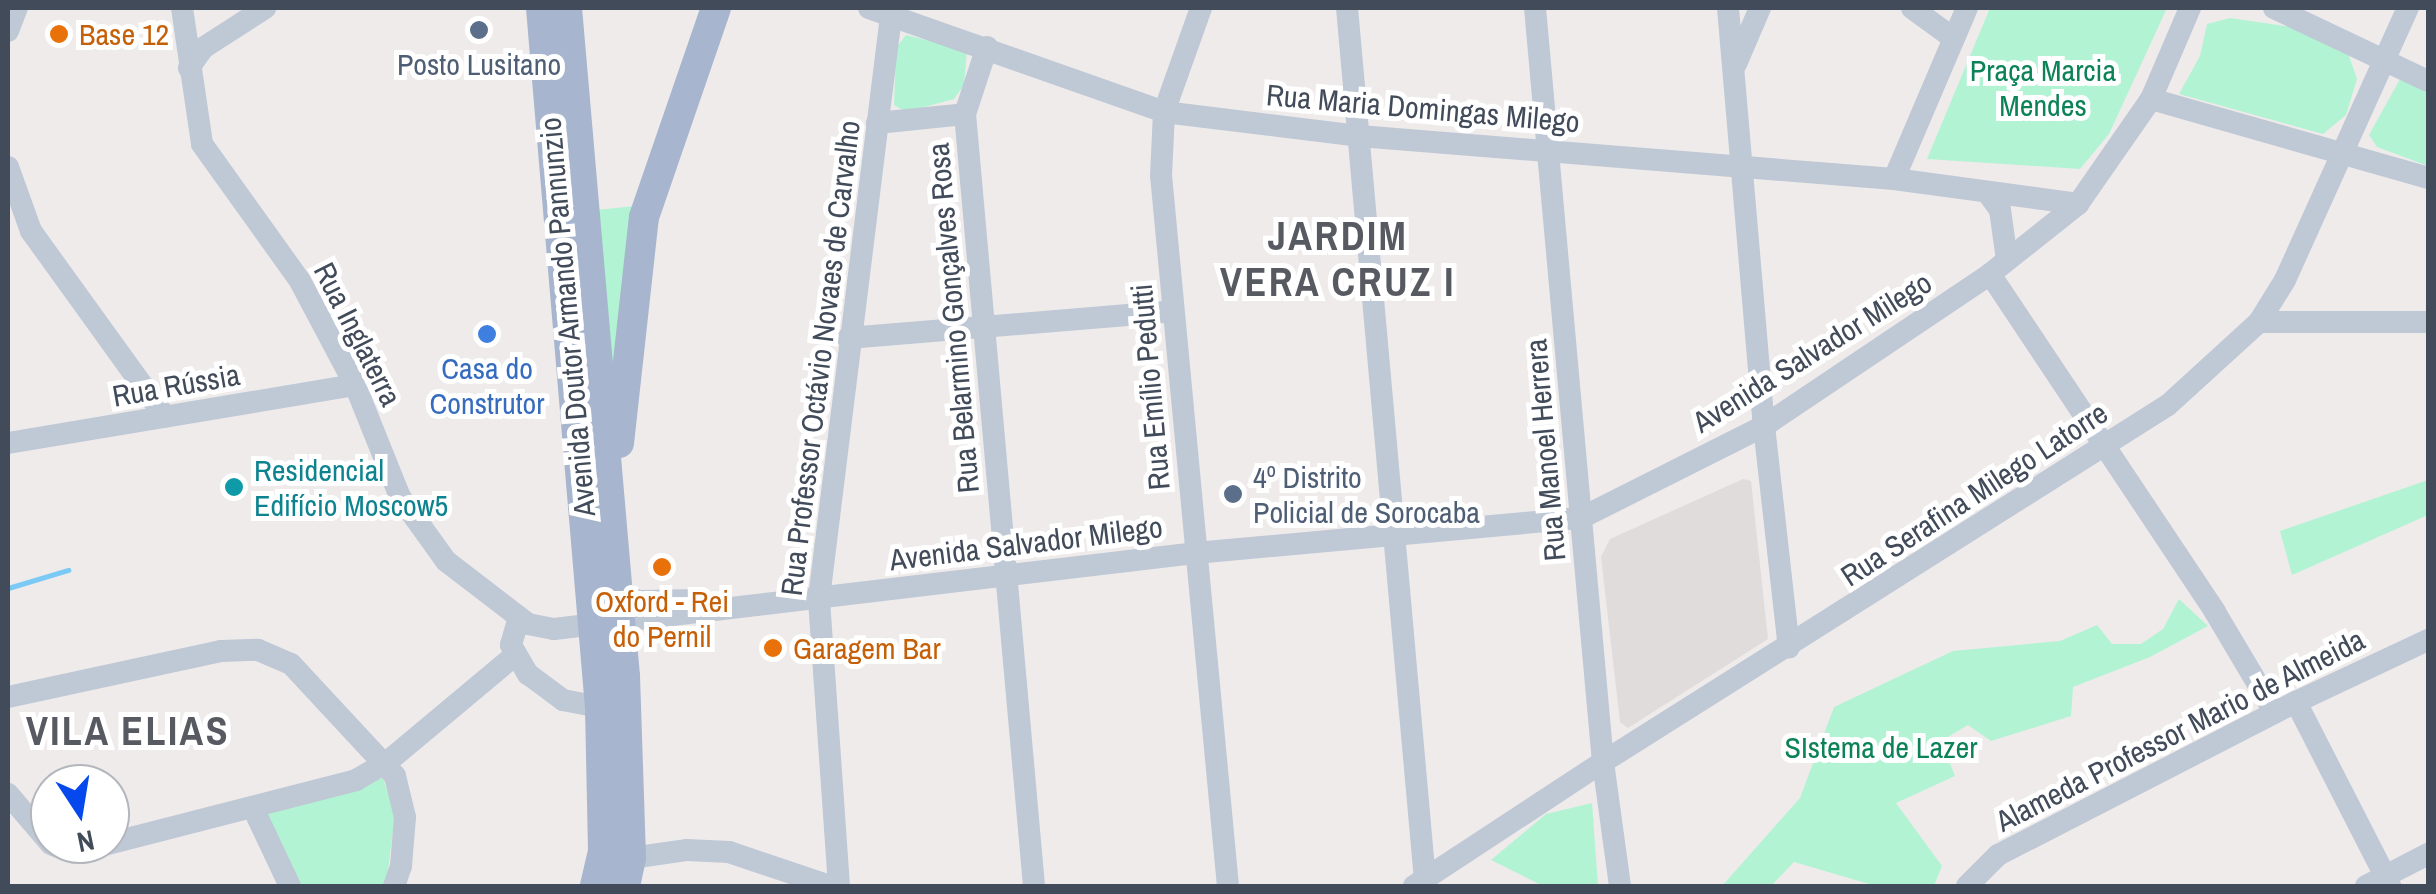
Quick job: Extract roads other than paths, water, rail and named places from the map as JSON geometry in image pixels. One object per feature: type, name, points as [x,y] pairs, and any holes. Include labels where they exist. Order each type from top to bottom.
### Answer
[{"type":"main road","name":"Avenida Doutor Armando Pannunzio","points":[[541,8],[611,614]]},
{"type":"main road","name":"Avenida Doutor Armando Pannunzio","points":[[566,8],[612,510],[611,614]]},
{"type":"main road","points":[[612,510],[644,217],[716,8]]},
{"type":"main road","points":[[595,886],[603,852],[600,707],[611,614]]},
{"type":"main road","points":[[611,614],[628,872]]},
{"type":"street","points":[[8,31],[17,8]]},
{"type":"street","name":"Rua Inglaterra","points":[[182,8],[202,144],[300,281],[354,384],[400,497],[446,560],[518,617],[540,629],[611,614]]},
{"type":"street","points":[[190,68],[203,48],[264,8]]},
{"type":"street","name":"Rua Emílio Pedutti","points":[[1201,8],[1164,112],[1161,174],[1228,886]]},
{"type":"street","points":[[1347,8],[1394,535],[1419,883]]},
{"type":"street","name":"Rua Manoel Herrera","points":[[1535,8],[1603,762],[1620,886]]},
{"type":"street","points":[[1912,8],[1953,38]]},
{"type":"street","points":[[1894,179],[1967,8]]},
{"type":"street","name":"Avenida Salvador Milego","points":[[611,614],[819,598],[1195,553],[1581,518],[1764,426],[1999,267],[2078,204],[2151,99],[2190,8]]},
{"type":"street","points":[[2274,8],[2428,81]]},
{"type":"street","name":"Rua Serafina Milego Latorre","points":[[1419,883],[1603,762],[2168,405],[2260,322],[2346,152],[2408,8]]},
{"type":"street","points":[[1728,9],[1739,20],[1757,12]]},
{"type":"street","points":[[1728,9],[1764,426],[1789,648]]},
{"type":"street","name":"Rua Maria Domingas Milego","points":[[880,12],[1164,112],[1359,136],[1894,179],[2078,204]]},
{"type":"street","name":"Rua Professor Octávio Novaes de Carvalho","points":[[838,886],[819,598],[876,123],[880,12]]},
{"type":"street","points":[[1734,71],[1757,12]]},
{"type":"street","name":"Rua Belarmino Gonçalves Rosa","points":[[987,47],[965,114],[1034,886]]},
{"type":"street","points":[[2151,99],[2428,178]]},
{"type":"street","points":[[876,123],[965,114]]},
{"type":"street","points":[[8,167],[31,231],[165,417]]},
{"type":"street","points":[[1987,192],[2000,210],[1999,267],[2104,447],[2215,612],[2285,707],[2380,883],[2428,854]]},
{"type":"street","points":[[848,338],[1173,311]]},
{"type":"street","points":[[2260,322],[2428,322]]},
{"type":"street","name":"Rua Rússia","points":[[8,443],[354,384]]},
{"type":"street","points":[[518,617],[511,645],[514,656],[547,692],[563,700],[600,707]]},
{"type":"street","name":"Alameda Professor Mario de Almeida","points":[[1967,886],[1998,854],[2285,707],[2428,640]]},
{"type":"street","points":[[8,697],[221,651],[258,650],[291,664],[395,776],[405,817],[401,866],[394,886]]},
{"type":"street","points":[[130,839],[254,810],[356,780],[386,763],[514,656]]},
{"type":"street","points":[[8,794],[30,820]]},
{"type":"street","points":[[254,810],[290,886]]},
{"type":"street","points":[[628,872],[687,850],[729,852],[830,886]]},
{"type":"waterway","points":[[8,588],[68,570]]},
{"type":"place","name":"Posto Lusitano","points":[[479,30]]},
{"type":"place","name":"Base 12","points":[[59,34]]},
{"type":"place","name":"Casa do Construtor","points":[[487,334]]},
{"type":"place","name":"Residencial Edifício Moscow5","points":[[234,487]]},
{"type":"place","name":"4º Distrito Policial de Sorocaba","points":[[1233,494]]},
{"type":"place","name":"Oxford - Rei do Pernil","points":[[662,567]]},
{"type":"place","name":"Garagem Bar","points":[[773,648]]},
{"type":"district","name":"JARDIM VERA CRUZ I","points":[[1338,259]]},
{"type":"district","name":"VILA ELIAS","points":[[128,731]]},
{"type":"park label","name":"Praça Marcia Mendes","points":[[2043,87]]},
{"type":"park label","name":"SIstema de Lazer","points":[[1881,747]]}]
